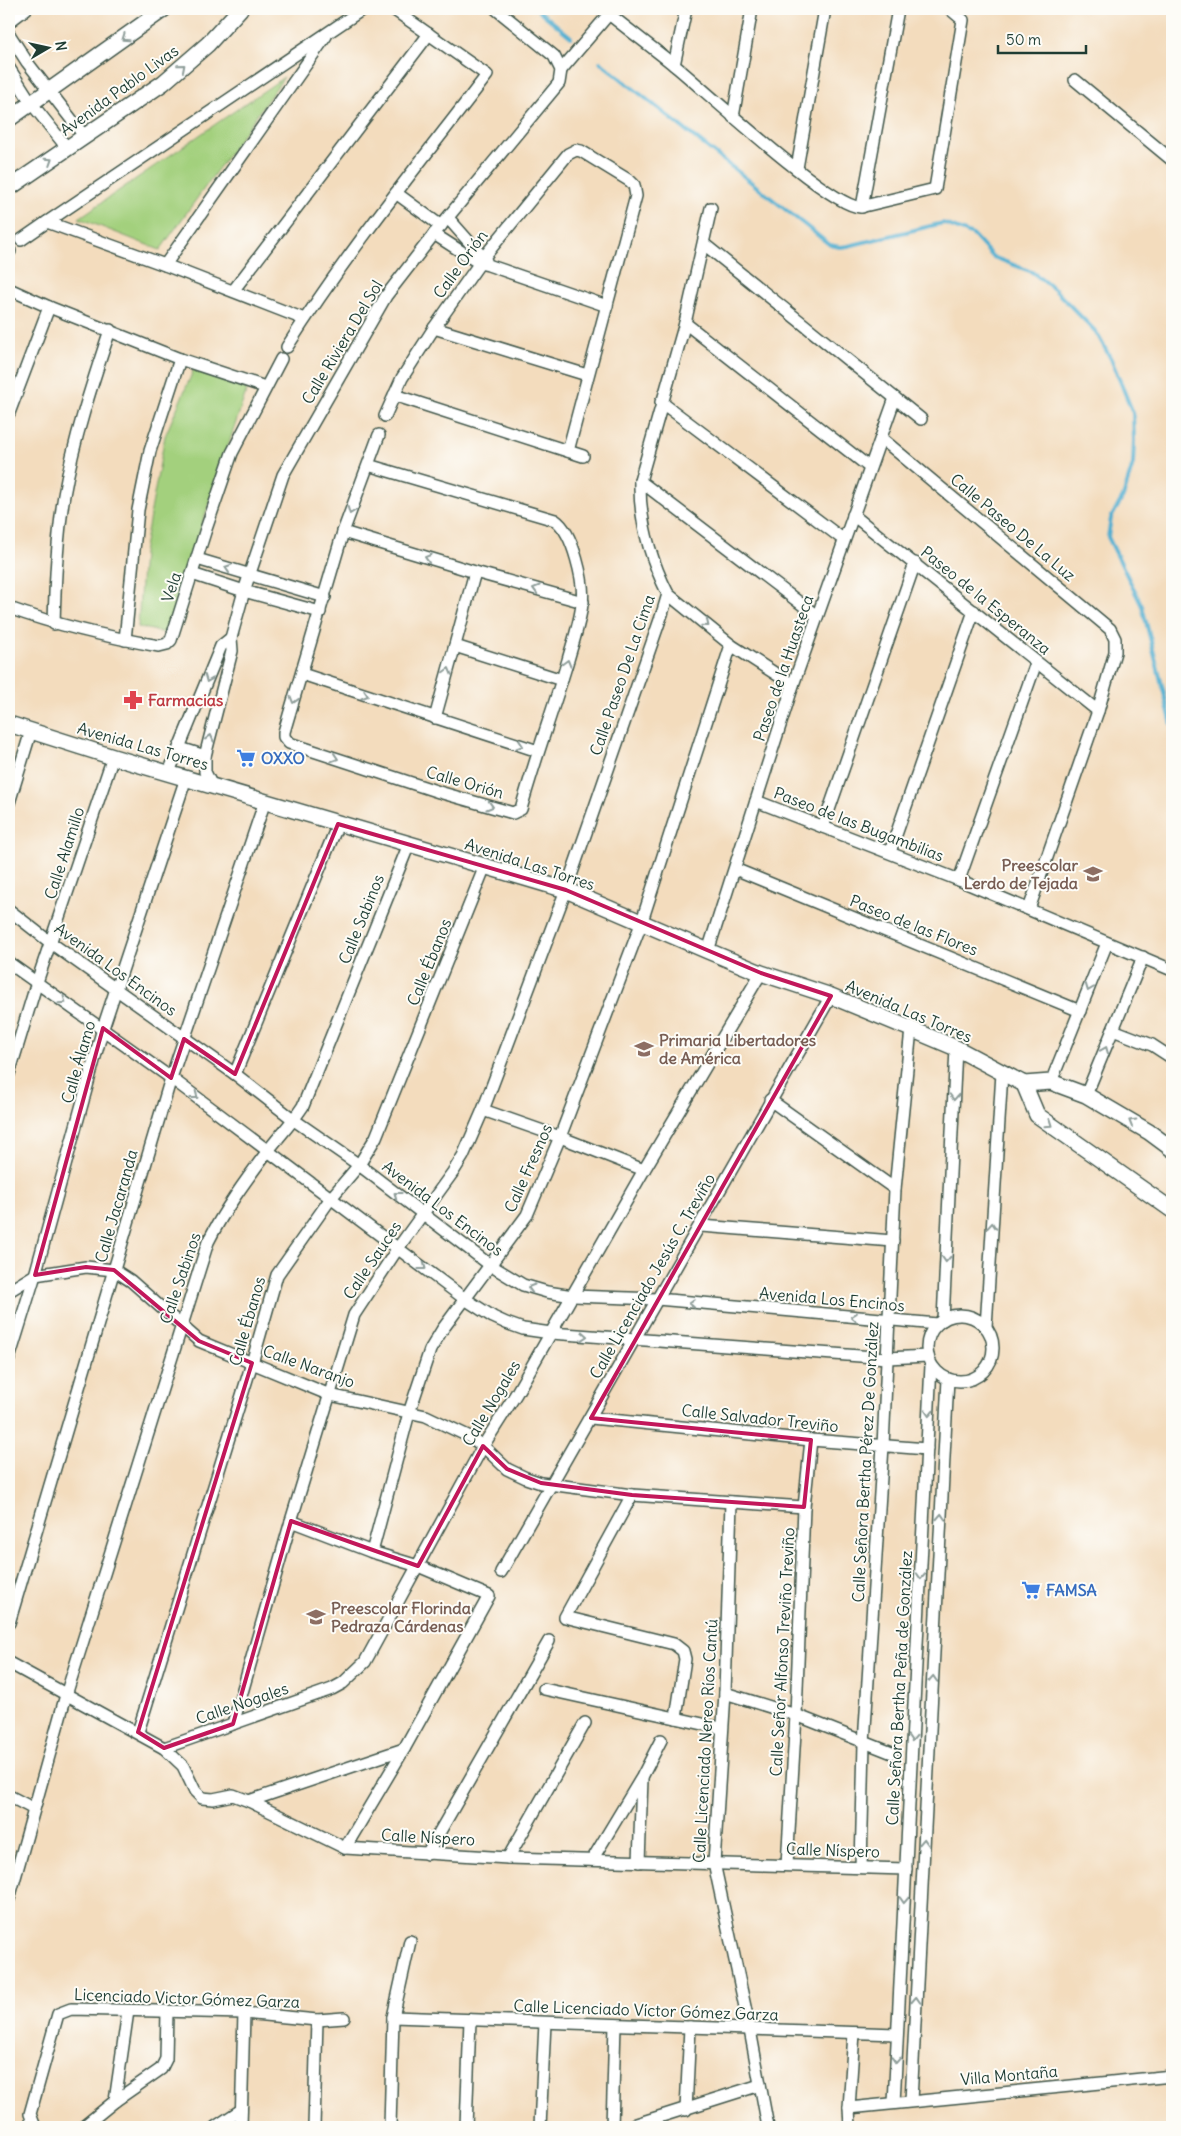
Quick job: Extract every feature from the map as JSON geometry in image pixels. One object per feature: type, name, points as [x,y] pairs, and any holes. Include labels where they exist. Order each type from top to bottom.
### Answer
[{"type":"street","points":[[9,22],[26,9]]},
{"type":"street","points":[[9,120],[164,9]]},
{"type":"street","name":"Avenida Pablo Livas","points":[[9,188],[163,83],[208,44],[240,9]]},
{"type":"street","points":[[21,240],[363,9]]},
{"type":"street","points":[[287,347],[304,319],[396,193],[488,75],[393,9]]},
{"type":"street","points":[[496,9],[554,56],[561,70]]},
{"type":"street","points":[[674,65],[686,9]]},
{"type":"street","points":[[733,117],[752,9]]},
{"type":"street","points":[[797,168],[824,9]]},
{"type":"street","points":[[862,207],[898,9]]},
{"type":"street","points":[[607,11],[674,65],[733,117],[838,200],[854,207],[862,207],[935,189],[963,20],[950,9]]},
{"type":"street","name":"Calle Riviera Del Sol","points":[[212,784],[206,772],[205,756],[232,651],[231,638],[244,591],[283,475],[386,296],[441,226],[560,83],[561,70],[607,11]]},
{"type":"street","points":[[165,265],[330,31]]},
{"type":"street","points":[[9,34],[27,62],[85,137]]},
{"type":"street","points":[[233,291],[429,34]]},
{"type":"street","points":[[27,62],[10,70],[32,104],[68,149]]},
{"type":"street","points":[[1075,80],[1172,160]]},
{"type":"street","name":"Calle Orión","points":[[385,416],[402,378],[434,328],[568,154],[576,150],[581,151],[634,185],[636,196],[607,306]]},
{"type":"street","points":[[396,193],[441,226],[484,262],[607,306],[587,375],[568,452]]},
{"type":"street","name":"Calle Paseo De La Cima","points":[[566,890],[668,594],[645,535],[639,504],[640,481],[685,323],[712,208]]},
{"type":"street","points":[[47,222],[304,319]]},
{"type":"street","points":[[441,226],[484,262]]},
{"type":"street","points":[[704,244],[921,419]]},
{"type":"street","points":[[9,289],[49,307],[180,359],[265,387]]},
{"type":"street","points":[[9,413],[49,307]]},
{"type":"street","points":[[685,323],[869,466]]},
{"type":"street","points":[[434,328],[587,375]]},
{"type":"street","points":[[54,624],[56,566],[64,494],[85,402],[110,330]]},
{"type":"street","points":[[125,640],[140,501],[150,451],[180,359]]},
{"type":"street","name":"Vela","points":[[9,608],[54,624],[125,640],[160,646],[167,644],[171,640],[232,453],[281,359]]},
{"type":"street","points":[[394,395],[583,456]]},
{"type":"street","name":"Paseo de la Huasteca","points":[[708,951],[793,685],[869,466],[895,398]]},
{"type":"street","points":[[661,402],[844,540]]},
{"type":"street","name":"Calle Orión","points":[[368,465],[555,520],[561,524],[569,535],[576,558],[583,602],[562,680],[521,809],[518,812],[513,813],[429,789],[289,743],[284,737],[343,532],[379,435]]},
{"type":"street","name":"Calle Paseo De La Luz","points":[[881,438],[1114,634],[1116,646],[1098,711]]},
{"type":"street","points":[[640,481],[817,616]]},
{"type":"street","name":"Paseo de la Esperanza","points":[[853,514],[1098,711]]},
{"type":"street","points":[[343,532],[583,602]]},
{"type":"street","points":[[197,559],[325,598]]},
{"type":"street","points":[[822,827],[915,563]]},
{"type":"street","points":[[435,718],[475,572]]},
{"type":"street","points":[[192,574],[320,612]]},
{"type":"street","points":[[285,602],[289,587]]},
{"type":"street","points":[[668,594],[731,645],[793,685]]},
{"type":"street","points":[[890,852],[974,611]]},
{"type":"street","name":"Calle Riviera Del Sol","points":[[169,772],[221,646],[231,638]]},
{"type":"street","name":"Calle Fresnos","points":[[372,1552],[409,1413],[430,1350],[442,1330],[527,1215],[560,1137],[641,924],[731,645]]},
{"type":"street","points":[[455,646],[562,680]]},
{"type":"street","points":[[960,880],[1036,663]]},
{"type":"street","points":[[302,674],[538,751]]},
{"type":"street","points":[[199,701],[218,707]]},
{"type":"street","points":[[1029,909],[1098,711]]},
{"type":"street","name":"Avenida Las Torres","points":[[9,724],[113,757],[212,784],[338,824],[566,890],[641,924],[761,973],[831,996],[956,1048],[1024,1084]]},
{"type":"street","points":[[9,803],[31,731]]},
{"type":"street","points":[[180,748],[205,756]]},
{"type":"street","name":"Calle Alamillo","points":[[9,1074],[37,982],[52,943],[113,757]]},
{"type":"street","name":"Calle Álamo","points":[[9,1359],[35,1275],[103,1028],[186,778]]},
{"type":"street","name":"Calle Jacaranda","points":[[9,1623],[171,1078],[265,801]]},
{"type":"street","name":"Paseo de las Bugambilias","points":[[756,801],[960,880],[1172,970]]},
{"type":"street","points":[[235,1074],[338,824]]},
{"type":"street","name":"Calle Sabinos","points":[[9,1899],[11,1880],[34,1809],[66,1696],[180,1326],[208,1242],[218,1222],[268,1151],[294,1120],[310,1091],[409,844]]},
{"type":"street","name":"Calle Ébanos","points":[[138,1732],[252,1363],[277,1275],[331,1198],[359,1165],[376,1137],[485,866]]},
{"type":"street","name":"Paseo de las Flores","points":[[735,869],[1080,1012]]},
{"type":"street","name":"Calle Sauces","points":[[233,1724],[291,1521],[354,1315],[398,1248],[463,1156],[483,1110],[566,890]]},
{"type":"street","name":"Avenida Los Encinos","points":[[9,910],[184,1039],[235,1074],[294,1120],[359,1165],[490,1265],[523,1286],[573,1296],[657,1299],[890,1321],[940,1322]]},
{"type":"street","points":[[1051,1082],[1106,943]]},
{"type":"street","points":[[1086,1095],[1143,957]]},
{"type":"street","points":[[9,963],[171,1078],[465,1299],[506,1323],[524,1329],[551,1333],[930,1360]]},
{"type":"street","name":"Calle Nogales","points":[[164,1748],[332,1689],[343,1683],[365,1662],[483,1446],[573,1296],[644,1170],[761,973]]},
{"type":"street","name":"Calle Licenciado Jesús C. Treviño","points":[[501,1572],[591,1418],[657,1299],[701,1226],[770,1100],[831,996]]},
{"type":"street","name":"Calle Señora Bertha Pérez De González","points":[[861,1867],[864,1743],[890,1321],[895,1189],[911,1029]]},
{"type":"street","points":[[1113,1030],[1152,1045],[1172,1058]]},
{"type":"street","points":[[940,1322],[956,1048]]},
{"type":"street","points":[[986,1327],[975,1319],[964,1315],[953,1316],[940,1322],[928,1339],[930,1360],[939,1374],[948,1379],[960,1381],[971,1379],[981,1374],[989,1364],[993,1352],[992,1340],[986,1327],[1002,1073]]},
{"type":"street","points":[[1172,1149],[1149,1132],[1086,1095],[1051,1082],[1024,1084],[1037,1115],[1172,1210]]},
{"type":"street","points":[[770,1100],[895,1189]]},
{"type":"street","points":[[483,1110],[560,1137],[644,1170]]},
{"type":"street","points":[[701,1226],[893,1241]]},
{"type":"street","name":"Calle Naranjo","points":[[9,1291],[35,1275],[86,1267],[114,1270],[131,1281],[199,1341],[330,1394],[441,1422],[483,1446],[507,1469],[526,1478],[552,1485],[632,1494],[804,1506]]},
{"type":"street","name":"Calle Señora Bertha Peña de González","points":[[894,2103],[930,1360]]},
{"type":"street","name":"Calle Señora Bertha Peña de González","points":[[910,2101],[948,1379]]},
{"type":"street","name":"Calle Salvador Treviño","points":[[591,1418],[811,1440],[927,1449]]},
{"type":"street","name":"Calle Señor Alfonso Treviño Treviño","points":[[787,1865],[796,1716],[804,1506],[811,1440]]},
{"type":"street","points":[[632,1494],[565,1617],[674,1644],[679,1648],[685,1659],[676,1718]]},
{"type":"street","name":"Calle Licenciado Nereo Ríos Cantú","points":[[731,1502],[725,1693],[721,1728],[714,1863],[750,2030],[768,2127]]},
{"type":"street","points":[[291,1521],[372,1552],[418,1566],[489,1596],[404,1749],[344,1848]]},
{"type":"street","points":[[428,1854],[549,1641]]},
{"type":"street","name":"Calle Níspero","points":[[9,1664],[66,1696],[138,1732],[164,1748],[183,1766],[195,1791],[202,1798],[233,1796],[249,1800],[344,1848],[508,1858],[906,1869]]},
{"type":"street","points":[[544,1689],[721,1728]]},
{"type":"street","points":[[725,1693],[796,1716],[892,1753]]},
{"type":"street","points":[[508,1858],[585,1723]]},
{"type":"street","points":[[592,1860],[642,1777],[661,1740]]},
{"type":"street","points":[[249,1800],[404,1749]]},
{"type":"street","points":[[640,1862],[642,1777]]},
{"type":"street","points":[[9,1796],[34,1809]]},
{"type":"street","points":[[390,2127],[394,2017],[410,1941]]},
{"type":"street","points":[[900,1976],[917,1978]]},
{"type":"street","name":"Licenciado Victor Gómez Garza","points":[[34,2127],[30,2114],[58,2014],[71,2009],[244,2013],[317,2020],[344,2018]]},
{"type":"street","points":[[115,2101],[128,2011]]},
{"type":"street","points":[[84,2127],[115,2101],[161,2069],[166,2059],[167,2012]]},
{"type":"street","points":[[241,2127],[244,2013]]},
{"type":"street","name":"Calle Licenciado Víctor Gómez Garza","points":[[394,2017],[898,2034]]},
{"type":"street","points":[[314,2127],[317,2020]]},
{"type":"street","points":[[466,2127],[470,2020]]},
{"type":"street","points":[[540,2127],[545,2023]]},
{"type":"street","points":[[612,2127],[615,2025]]},
{"type":"street","points":[[686,2110],[690,2027]]},
{"type":"street","points":[[850,2127],[849,2108],[854,2033]]},
{"type":"street","name":"Villa Montaña","points":[[849,2108],[1172,2076]]},
{"type":"street","points":[[627,2127],[686,2110],[760,2085]]},
{"type":"street","points":[[215,2127],[241,2110]]},
{"type":"highlighted area","points":[[338,824],[566,890],[761,973],[831,996],[591,1418],[811,1440],[804,1507],[632,1495],[541,1483],[507,1469],[483,1446],[418,1566],[291,1521],[233,1724],[164,1748],[138,1732],[252,1363],[199,1341],[114,1270],[86,1267],[35,1275],[103,1028],[171,1078],[184,1039],[235,1074]]},
{"type":"green space","points":[[284,77],[160,250],[79,218]]},
{"type":"green space","points":[[194,369],[247,389],[166,633],[138,627],[143,553],[165,436]]},
{"type":"waterway","points":[[537,9],[571,37]]},
{"type":"waterway","points":[[600,62],[830,245],[848,246],[943,223],[973,235],[993,257],[1032,272],[1055,290],[1096,332],[1111,359],[1133,413],[1133,464],[1123,497],[1111,518],[1108,537],[1142,606],[1172,725]]},
{"type":"place","name":"Farmacias","points":[[133,700]]},
{"type":"place","name":"OXXO","points":[[246,758]]},
{"type":"place","name":"Preescolar Lerdo de Tejada","points":[[1093,874]]},
{"type":"place","name":"Primaria Libertadores de América","points":[[644,1049]]},
{"type":"place","name":"FAMSA","points":[[1031,1590]]},
{"type":"place","name":"Preescolar Florinda Pedraza Cárdenas","points":[[316,1617]]}]
